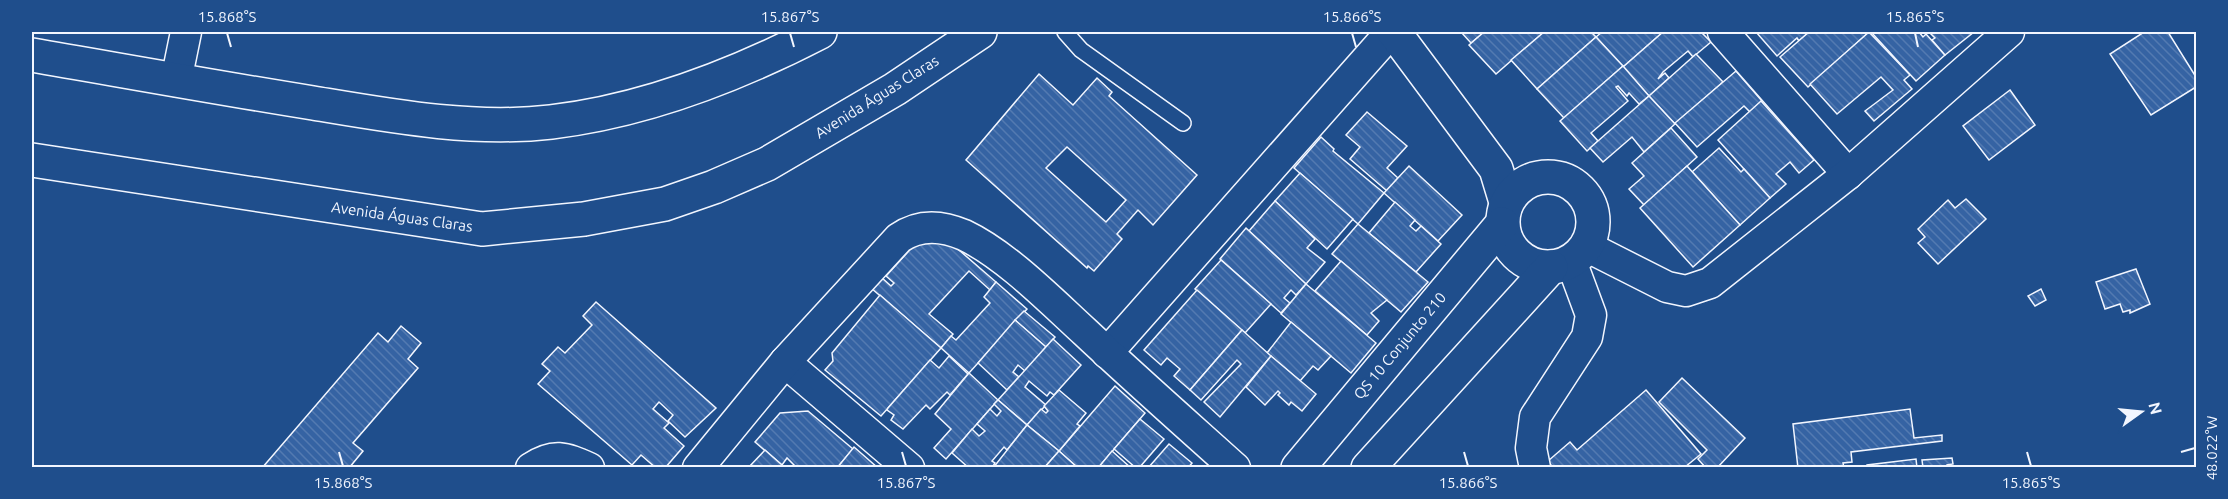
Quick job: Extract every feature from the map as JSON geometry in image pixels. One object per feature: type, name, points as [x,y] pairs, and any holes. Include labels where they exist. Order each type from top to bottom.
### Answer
[{"type":"main road","points":[[32,55],[385,115],[472,124],[531,123],[621,109],[698,85],[782,51],[820,32]]},
{"type":"main road","name":"Avenida Águas Claras","points":[[32,160],[482,229],[584,219],[664,204],[714,187],[767,164],[895,89],[980,32]]},
{"type":"main road","points":[[1393,32],[1497,169],[1506,242],[1518,256],[1534,265],[1569,258]]},
{"type":"main road","points":[[1368,468],[1569,258],[1593,226],[1590,206],[1579,188],[1560,178],[1539,177],[1507,161],[1476,140]]},
{"type":"main road","points":[[1504,213],[1520,185],[1539,177]]},
{"type":"main road","name":"QS 10 Conjunto 210","points":[[1298,468],[1504,213]]},
{"type":"street","points":[[176,81],[186,32]]},
{"type":"street","points":[[1107,353],[1393,32]]},
{"type":"street","points":[[1723,32],[1848,174]]},
{"type":"street","points":[[1569,258],[1667,287],[1686,291],[1698,289],[1737,264],[1848,174],[2009,32]]},
{"type":"street","points":[[698,468],[785,362],[899,238],[912,229],[929,226],[965,236],[997,257],[1235,468]]},
{"type":"street","points":[[1535,468],[1531,448],[1535,417],[1587,337],[1591,315],[1569,258]]},
{"type":"street","points":[[785,362],[909,468]]},
{"type":"street","points":[[531,468],[547,457],[572,460],[589,468]]},
{"type":"lane","points":[[1065,32],[1081,50],[1183,123]]},
{"type":"building","points":[[1461,32],[1484,32],[1471,43]]},
{"type":"building","points":[[1484,32],[1544,32],[1496,74],[1469,45]]},
{"type":"building","points":[[1544,32],[1591,32],[1596,37],[1537,89],[1511,60]]},
{"type":"building","points":[[1602,32],[1663,32],[1623,67],[1596,37]]},
{"type":"building","points":[[1663,32],[1701,32],[1711,42],[1693,57],[1688,51],[1663,72],[1658,79],[1665,73],[1669,78],[1649,96],[1623,67]]},
{"type":"building","points":[[1756,32],[1809,32],[1799,41],[1797,38],[1777,56]]},
{"type":"building","points":[[1809,32],[1869,32],[1808,87],[1780,57]]},
{"type":"building","points":[[1869,32],[1910,75],[1904,80],[1912,89],[1874,121],[1865,111],[1893,90],[1881,77],[1837,114],[1810,84]]},
{"type":"building","points":[[1871,32],[1919,32],[1923,37],[1926,34],[1945,55],[1916,81]]},
{"type":"building","points":[[1929,32],[1974,32],[1945,55],[1932,40],[1935,38]]},
{"type":"building","points":[[2144,32],[2168,32],[2196,77],[2196,87],[2151,115],[2110,54]]},
{"type":"building","points":[[1596,37],[1623,66],[1564,118],[1537,89]]},
{"type":"building","points":[[1696,54],[1723,82],[1675,124],[1649,96]]},
{"type":"building","points":[[1623,66],[1649,96],[1639,104],[1629,93],[1627,96],[1618,86],[1616,87],[1628,101],[1591,133],[1598,141],[1587,151],[1560,121]]},
{"type":"building","points":[[1736,71],[1762,101],[1750,112],[1744,106],[1697,147],[1675,123]]},
{"type":"building","points":[[1039,74],[1073,105],[1097,78],[1112,92],[1109,96],[1197,175],[1153,225],[1138,210],[1117,234],[1122,239],[1094,271],[1088,266],[1087,268],[966,160]],"holes":[[[1067,147],[1126,200],[1106,222],[1046,168]]]},
{"type":"building","points":[[2010,90],[2035,125],[1989,160],[1963,126]]},
{"type":"building","points":[[1649,96],[1675,124],[1644,152],[1632,137],[1603,162],[1590,148]]},
{"type":"building","points":[[1761,101],[1814,160],[1799,173],[1790,162],[1776,174],[1786,184],[1770,198],[1718,140]]},
{"type":"building","points":[[1367,112],[1407,146],[1387,168],[1398,178],[1387,191],[1350,159],[1360,147],[1346,135]]},
{"type":"building","points":[[1671,128],[1697,157],[1644,205],[1629,189],[1644,176],[1632,163]]},
{"type":"building","points":[[1321,137],[1334,149],[1333,151],[1384,193],[1358,224],[1294,168]]},
{"type":"building","points":[[1719,148],[1741,172],[1744,169],[1770,198],[1740,225],[1692,172]]},
{"type":"building","points":[[1409,166],[1462,215],[1438,241],[1384,193]]},
{"type":"building","points":[[1687,166],[1740,225],[1693,267],[1640,208]]},
{"type":"building","points":[[1300,173],[1353,219],[1327,249],[1275,201]]},
{"type":"building","points":[[1966,199],[1986,219],[1938,264],[1918,243],[1925,237],[1918,229],[1948,200],[1955,208]]},
{"type":"building","points":[[1275,201],[1315,239],[1307,248],[1325,262],[1306,284],[1249,231]]},
{"type":"building","points":[[1395,202],[1415,220],[1410,226],[1416,231],[1421,226],[1441,244],[1416,272],[1369,233]]},
{"type":"building","points":[[1358,224],[1428,282],[1401,312],[1332,254]]},
{"type":"building","points":[[1246,228],[1306,284],[1296,295],[1291,290],[1284,298],[1290,303],[1281,313],[1220,259]]},
{"type":"building","points":[[942,239],[952,244],[996,282],[990,290],[969,271],[929,314],[953,334],[941,348],[871,288],[881,277],[891,286],[894,283],[886,276],[916,243]]},
{"type":"building","points":[[1221,260],[1271,304],[1245,333],[1195,289]]},
{"type":"building","points":[[1341,261],[1387,300],[1371,313],[1379,321],[1367,335],[1315,291]]},
{"type":"building","points":[[2136,269],[2150,304],[2130,313],[2130,310],[2123,312],[2120,304],[2105,309],[2096,282]]},
{"type":"building","points":[[996,282],[1027,309],[969,373],[941,348],[951,336],[956,340],[990,303],[984,297]]},
{"type":"building","points":[[1306,284],[1376,343],[1351,373],[1281,314]]},
{"type":"building","points":[[2041,289],[2046,300],[2035,306],[2028,296]]},
{"type":"building","points":[[1197,290],[1242,330],[1190,390],[1174,376],[1180,369],[1167,358],[1161,365],[1144,350]]},
{"type":"building","points":[[880,295],[941,348],[881,416],[825,370],[833,361],[832,353]]},
{"type":"building","points":[[596,302],[716,408],[685,437],[668,421],[673,415],[659,402],[653,409],[669,423],[664,428],[684,446],[665,468],[656,468],[641,455],[632,465],[538,384],[550,371],[542,364],[558,347],[565,353],[592,325],[583,316]]},
{"type":"building","points":[[1024,311],[1055,337],[1046,347],[1015,320]]},
{"type":"building","points":[[1015,320],[1046,347],[1025,371],[1018,365],[1013,372],[1019,377],[1007,390],[978,363]]},
{"type":"building","points":[[1291,322],[1331,356],[1318,370],[1313,366],[1300,381],[1267,353]]},
{"type":"building","points":[[401,326],[421,343],[408,359],[418,368],[353,443],[363,451],[349,468],[262,468],[378,333],[388,342]]},
{"type":"building","points":[[1242,330],[1271,356],[1220,417],[1204,402],[1241,364],[1237,360],[1201,400],[1190,390]]},
{"type":"building","points":[[1053,339],[1081,365],[1054,395],[1050,392],[1047,396],[1029,381],[1025,387],[1046,405],[1027,425],[998,400]]},
{"type":"building","points":[[949,356],[968,374],[950,395],[947,392],[930,409],[926,405],[903,429],[891,420],[894,415],[887,410],[888,408],[930,360],[939,368]]},
{"type":"building","points":[[1271,356],[1316,394],[1302,411],[1291,402],[1289,405],[1278,395],[1280,393],[1278,391],[1265,405],[1246,387]]},
{"type":"building","points":[[969,373],[998,400],[946,459],[934,448],[951,429],[935,414]]},
{"type":"building","points":[[1682,378],[1745,438],[1717,468],[1706,468],[1698,459],[1707,450],[1659,402]]},
{"type":"building","points":[[1115,386],[1145,413],[1098,468],[1078,468],[1059,451]]},
{"type":"building","points":[[1059,390],[1086,413],[1077,424],[1080,426],[1059,451],[1027,425],[1041,409],[1046,413],[1048,411],[1044,406]]},
{"type":"building","points":[[1646,390],[1701,454],[1685,467],[1553,468],[1548,461],[1570,442],[1577,450]]},
{"type":"building","points":[[998,400],[1027,425],[1007,450],[1004,447],[992,461],[995,463],[992,468],[969,468],[952,453],[972,429],[979,436],[985,431],[977,424],[990,409],[997,416],[1001,411],[994,404]]},
{"type":"building","points":[[1910,409],[1914,438],[1942,435],[1942,441],[1851,452],[1852,462],[1843,463],[1844,468],[1798,468],[1793,424]]},
{"type":"building","points":[[808,411],[853,449],[837,468],[791,468],[794,465],[787,458],[782,465],[755,442],[780,413]]},
{"type":"building","points":[[1140,419],[1164,439],[1139,468],[1136,468],[1114,449]]},
{"type":"building","points":[[1027,425],[1059,451],[1044,468],[993,468]]},
{"type":"building","points":[[1169,444],[1192,463],[1188,468],[1148,468]]},
{"type":"building","points":[[854,447],[878,468],[837,468]]},
{"type":"building","points":[[765,450],[782,465],[785,468],[748,468]]},
{"type":"building","points":[[1059,451],[1078,468],[1044,468]]},
{"type":"building","points":[[1112,451],[1131,468],[1098,468]]},
{"type":"building","points":[[1952,458],[1953,464],[1947,465],[1947,468],[1923,468],[1922,460]]},
{"type":"building","points":[[1916,459],[1917,468],[1867,468],[1867,465]]}]
